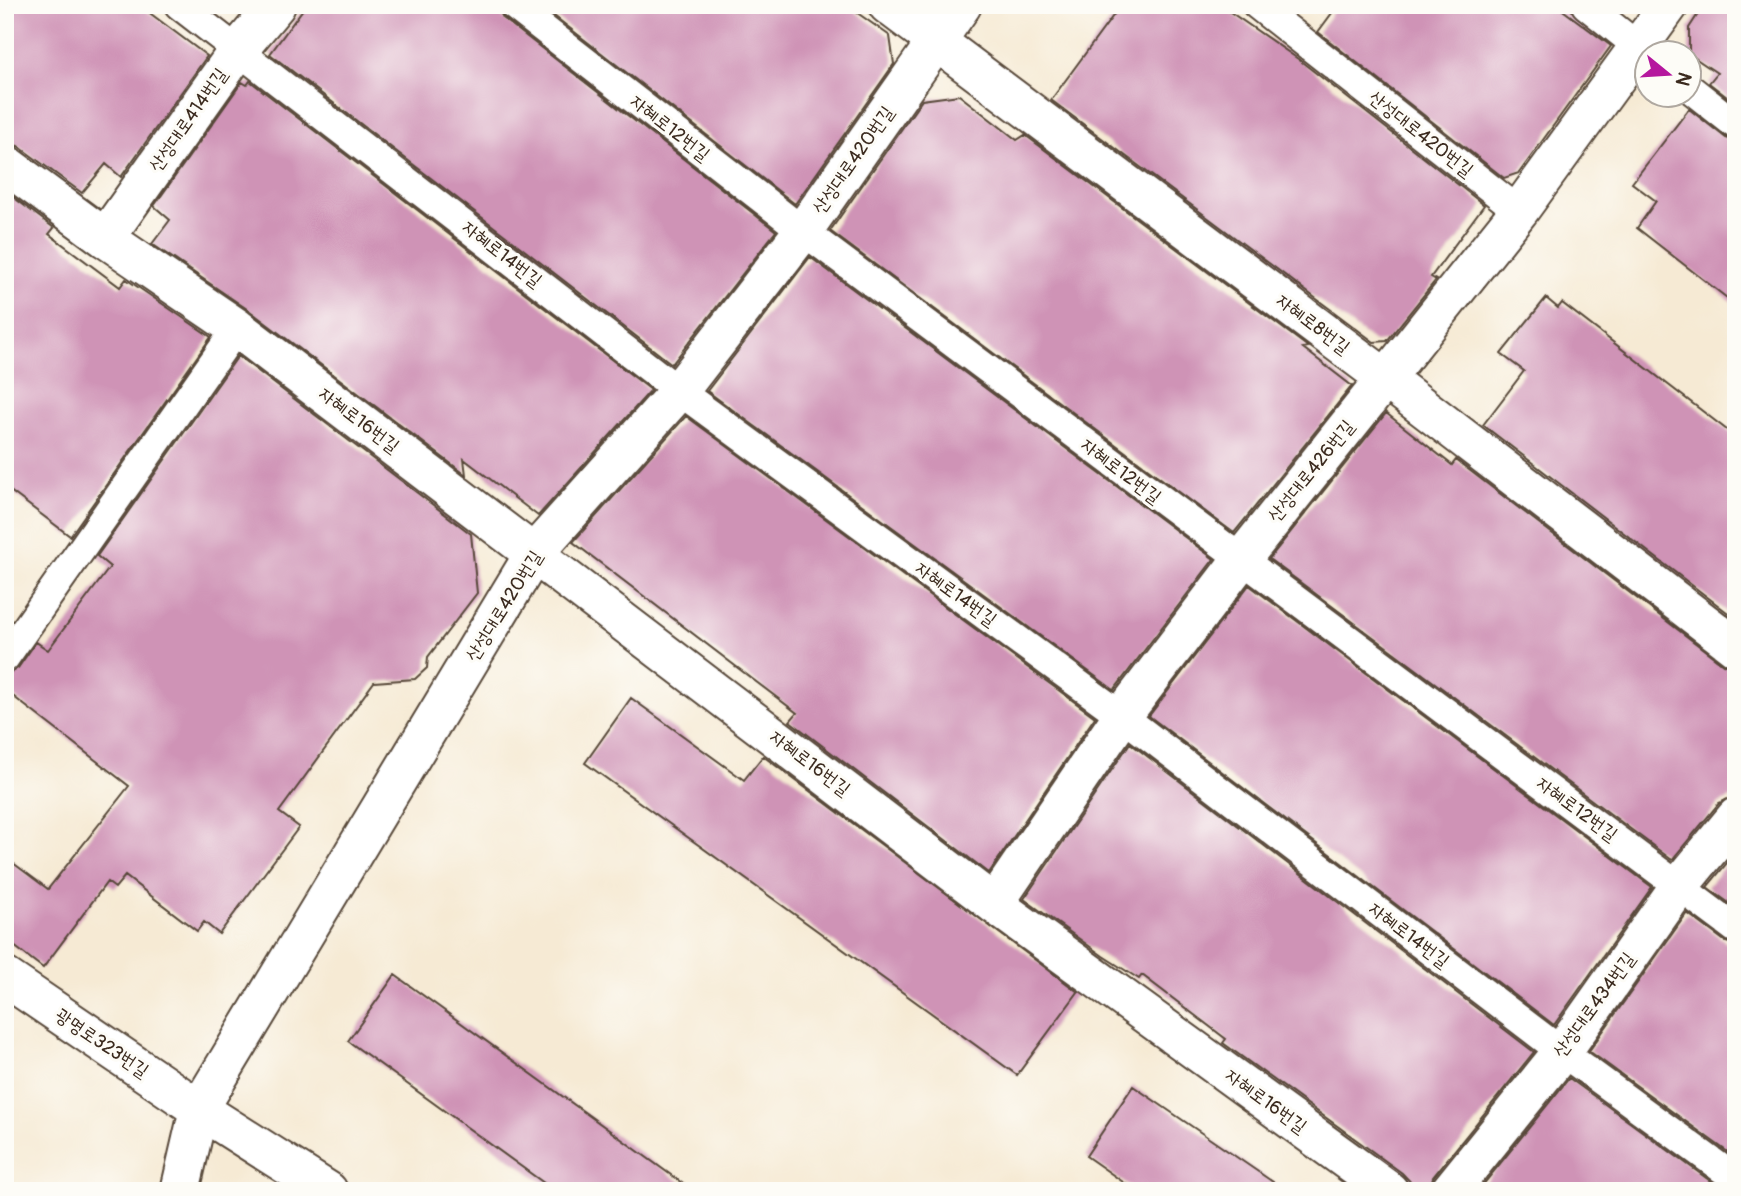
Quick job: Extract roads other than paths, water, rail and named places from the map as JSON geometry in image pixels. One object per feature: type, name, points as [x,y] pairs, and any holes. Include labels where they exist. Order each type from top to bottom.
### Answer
[{"type":"street","name":"산성대로414번길","points":[[105,238],[239,49],[275,5]]},
{"type":"street","name":"자혜로8번길","points":[[888,5],[1385,378],[1736,648]]},
{"type":"street","name":"산성대로420번길","points":[[180,1191],[199,1109],[535,552],[679,391],[803,231],[962,5]]},
{"type":"street","name":"산성대로426번길","points":[[1649,38],[1669,5]]},
{"type":"street","name":"산성대로426번길","points":[[995,904],[1122,716],[1240,561],[1519,211],[1632,62]]},
{"type":"street","name":"자혜로16번길","points":[[5,164],[105,238],[237,328],[995,904],[1389,1191]]},
{"type":"street","name":"산성대로434번길","points":[[1450,1191],[1562,1052],[1680,885],[1736,817]]},
{"type":"street","name":"광명로323번길","points":[[5,977],[199,1109],[328,1191]]},
{"type":"lane","name":"자혜로14번길","points":[[179,5],[679,391],[1122,716],[1562,1052],[1736,1179]]},
{"type":"lane","name":"자혜로12번길","points":[[513,5],[803,231],[1240,561],[1736,929]]},
{"type":"lane","name":"산성대로420번길","points":[[1257,5],[1519,211]]},
{"type":"lane","points":[[1586,5],[1632,41]]},
{"type":"lane","points":[[1702,98],[1736,125]]},
{"type":"lane","points":[[5,658],[237,328]]}]
